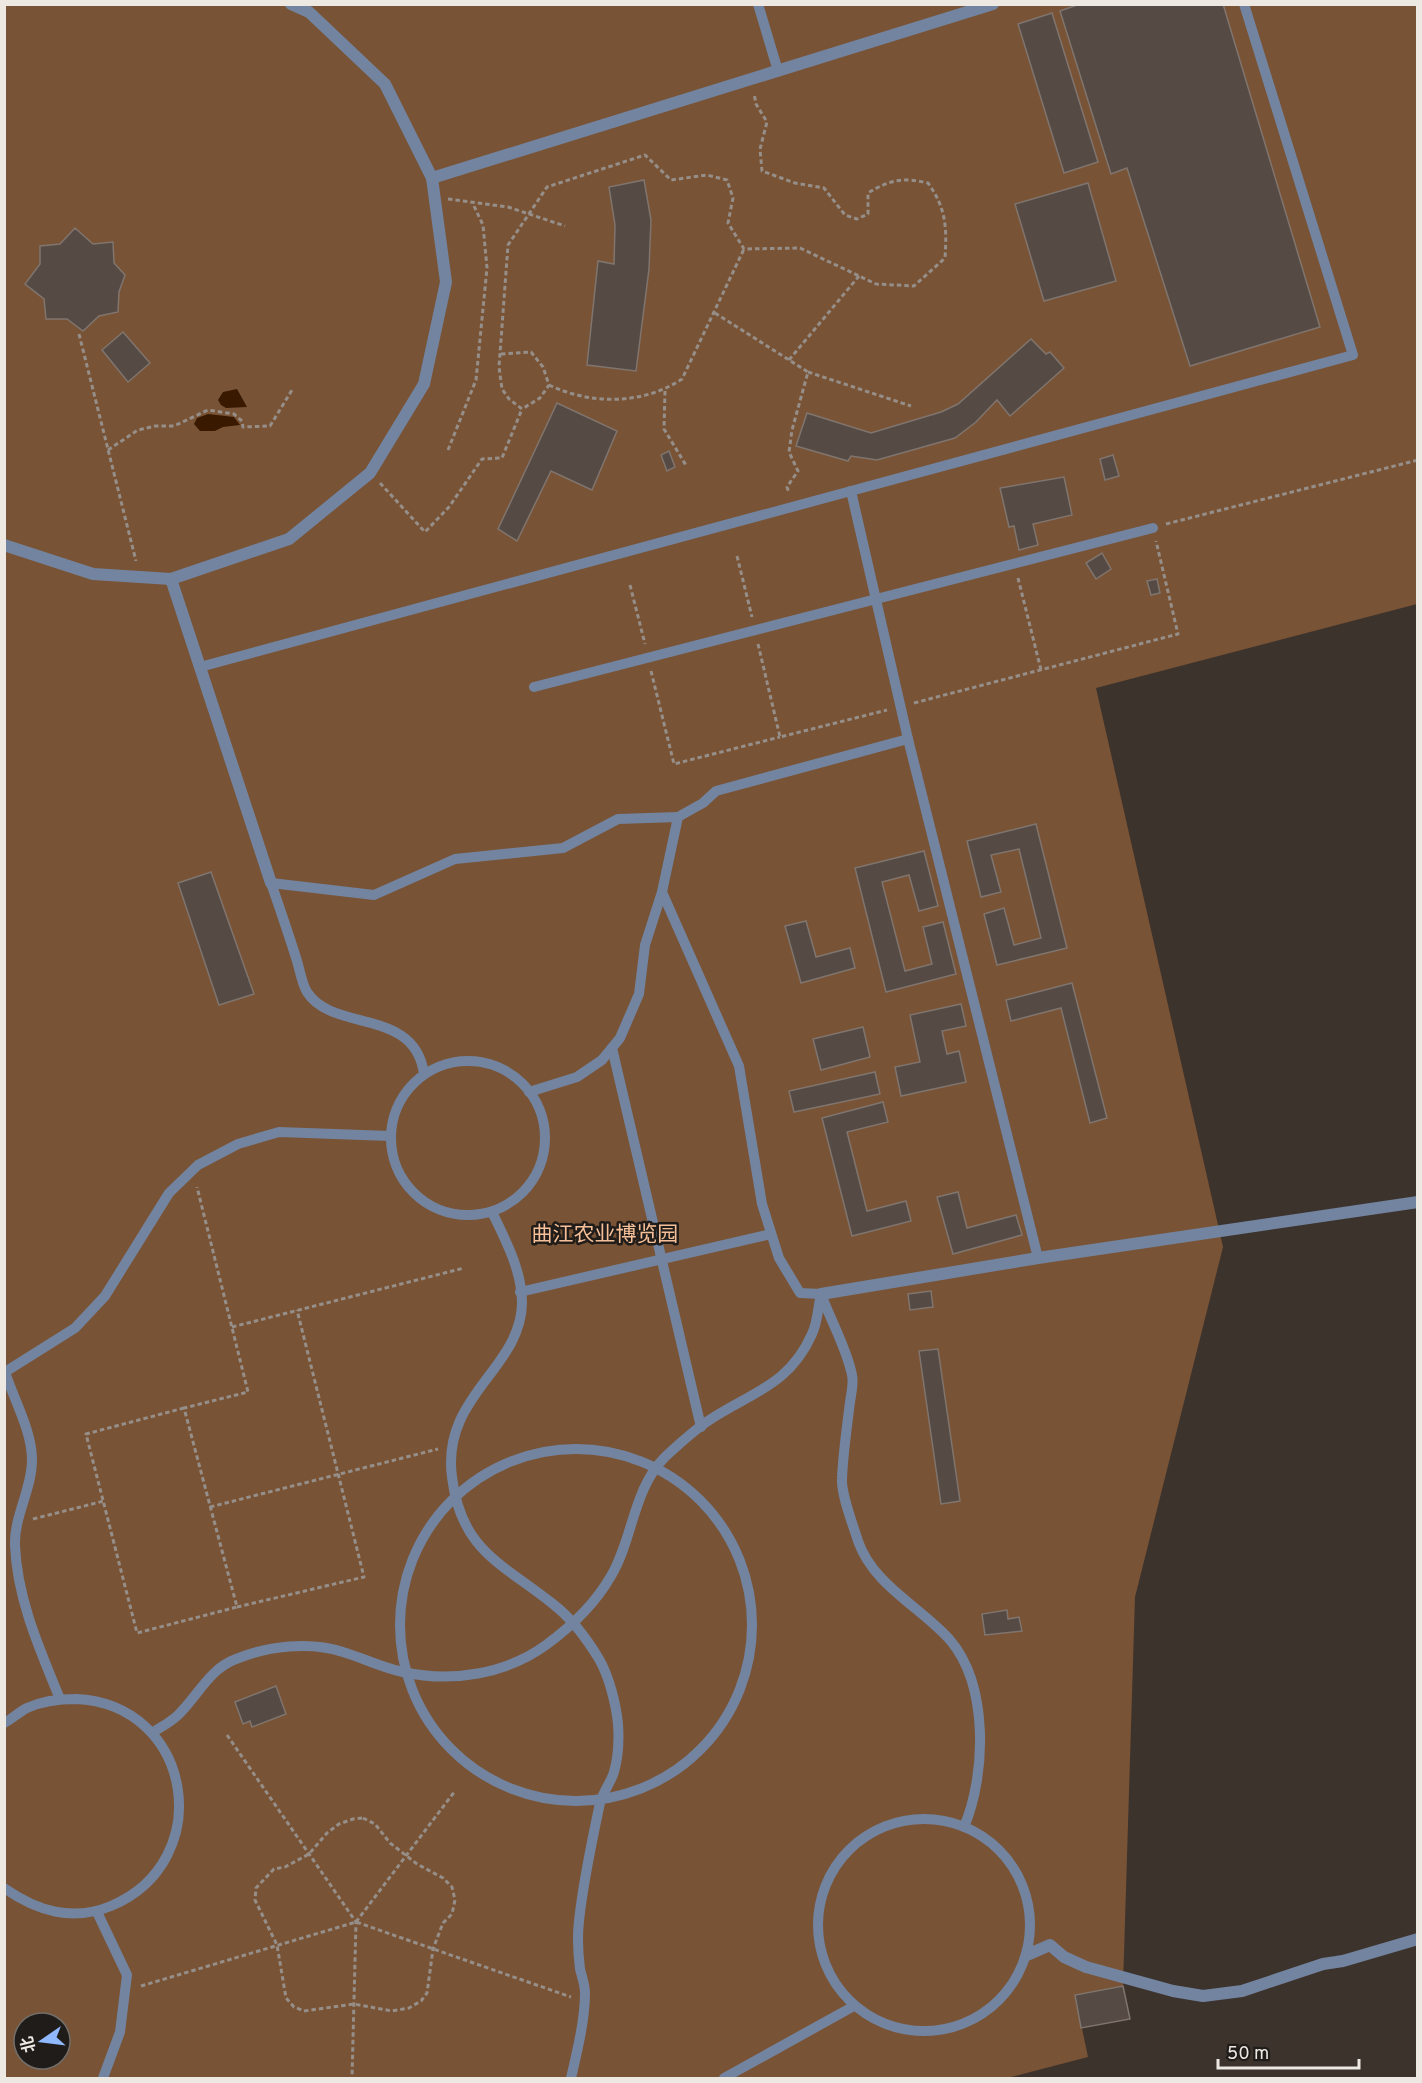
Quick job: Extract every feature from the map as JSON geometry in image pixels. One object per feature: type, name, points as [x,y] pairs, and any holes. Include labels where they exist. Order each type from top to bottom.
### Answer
[{"type":"street","points":[[4,545],[93,574],[171,579],[289,539],[370,473],[424,384],[446,282],[432,178],[385,84],[309,12],[291,4]]},
{"type":"street","points":[[432,178],[993,4]]},
{"type":"street","points":[[171,579],[271,883]]},
{"type":"street","points":[[821,1294],[1038,1258],[1418,1202]]},
{"type":"street","points":[[1027,1954],[1050,1945],[1064,1957],[1086,1967],[1173,1991],[1203,1996],[1242,1990],[1323,1964],[1418,1939]]},
{"type":"lane","points":[[758,4],[778,71]]},
{"type":"lane","points":[[200,667],[1353,355],[1244,4]]},
{"type":"lane","points":[[851,491],[908,739],[1038,1258]]},
{"type":"lane","points":[[534,687],[1153,528]]},
{"type":"lane","points":[[424,1074],[423,1061],[412,1045],[395,1031],[321,1005],[307,992],[271,883],[374,895],[455,859],[563,848],[618,819],[678,817],[703,803],[716,791],[908,739]]},
{"type":"lane","points":[[529,1092],[578,1077],[602,1060],[620,1038],[639,994],[645,945],[662,892],[678,817]]},
{"type":"lane","points":[[662,892],[739,1066],[762,1204],[779,1258],[800,1293],[821,1294]]},
{"type":"lane","points":[[612,1048],[701,1426]]},
{"type":"lane","points":[[473,1061],[499,1067],[521,1082],[529,1092],[537,1103],[545,1128],[543,1155],[533,1180],[516,1199],[492,1212],[468,1216],[444,1212],[422,1201],[405,1183],[394,1161],[390,1136],[406,1090],[424,1074],[447,1063],[473,1061]]},
{"type":"lane","points":[[60,1698],[35,1639],[16,1557],[18,1522],[32,1459],[27,1433],[5,1373],[75,1328],[105,1296],[169,1192],[193,1170],[238,1144],[279,1132],[390,1136]]},
{"type":"lane","points":[[492,1212],[512,1254],[522,1304],[517,1330],[507,1350],[471,1399],[458,1424],[452,1445],[451,1476],[455,1497],[466,1527],[484,1553],[554,1605],[573,1623],[600,1660],[611,1692],[618,1724],[614,1771],[601,1799],[579,1921],[577,1952],[586,1991],[571,2079]]},
{"type":"lane","points":[[520,1292],[771,1234]]},
{"type":"lane","points":[[152,1733],[178,1714],[215,1671],[234,1659],[266,1649],[302,1647],[340,1651],[406,1672],[437,1677],[476,1674],[510,1666],[545,1646],[591,1605],[612,1575],[635,1510],[656,1468],[701,1426],[769,1387],[788,1371],[813,1332],[821,1294]]},
{"type":"lane","points":[[821,1294],[852,1376],[842,1482],[859,1543],[869,1564],[890,1587],[950,1641],[964,1661],[975,1689],[979,1718],[977,1780],[974,1804],[964,1827]]},
{"type":"lane","points":[[592,1448],[646,1462],[694,1493],[730,1537],[750,1590],[751,1651],[733,1708],[696,1756],[645,1789],[586,1803],[526,1796],[472,1769],[430,1725],[406,1672],[399,1614],[412,1558],[441,1510],[455,1497],[484,1473],[536,1452],[592,1448]]},
{"type":"lane","points":[[4,1560],[16,1557]]},
{"type":"lane","points":[[4,1723],[27,1708],[60,1698],[94,1700],[126,1712],[152,1733],[172,1764],[181,1801],[176,1838],[159,1872],[132,1897],[97,1912],[62,1914],[27,1904],[4,1888]]},
{"type":"lane","points":[[912,1819],[948,1821],[980,1834],[1006,1857],[1024,1887],[1031,1920],[1027,1954],[1012,1987],[987,2012],[955,2028],[920,2033],[885,2025],[854,2006],[832,1979],[820,1946],[819,1910],[829,1877],[850,1848],[879,1828],[912,1819]]},
{"type":"lane","points":[[97,1912],[127,1975],[120,2032],[103,2079]]},
{"type":"lane","points":[[724,2079],[854,2006]]},
{"type":"path","points":[[744,249],[800,248],[876,284],[914,286],[945,258],[947,233],[940,200],[927,183],[906,178],[886,182],[868,194],[868,214],[857,219],[845,215],[824,188],[795,183],[762,171],[760,149],[767,122],[756,104],[751,79]]},
{"type":"path","points":[[522,409],[508,399],[502,388],[501,354],[508,245],[547,187],[645,155],[671,180],[707,175],[727,180],[733,198],[728,224],[744,249]]},
{"type":"path","points":[[435,196],[473,204],[508,207],[565,226]]},
{"type":"path","points":[[448,450],[476,380],[487,268],[483,225],[473,204]]},
{"type":"path","points":[[501,354],[531,352],[543,367],[549,385],[566,393],[619,400],[664,391],[682,379],[744,249]]},
{"type":"path","points":[[789,360],[859,276]]},
{"type":"path","points":[[714,313],[808,372],[911,406]]},
{"type":"path","points":[[79,334],[140,577]]},
{"type":"path","points":[[792,507],[787,487],[798,471],[789,452],[792,430],[808,372]]},
{"type":"path","points":[[370,473],[425,532],[449,507],[482,459],[502,458],[522,409],[540,398],[549,385]]},
{"type":"path","points":[[108,450],[138,430],[155,426],[174,426],[208,410],[234,414],[242,421],[243,427],[270,426],[292,390]]},
{"type":"path","points":[[664,391],[664,429],[687,467]]},
{"type":"path","points":[[630,585],[674,764],[1178,633],[1153,528],[1418,460]]},
{"type":"path","points":[[737,556],[780,737]]},
{"type":"path","points":[[1014,564],[1041,670]]},
{"type":"path","points":[[193,1170],[248,1392],[86,1434],[137,1633],[364,1577],[297,1310]]},
{"type":"path","points":[[232,1327],[464,1268]]},
{"type":"path","points":[[184,1408],[237,1607]]},
{"type":"path","points":[[210,1507],[452,1445]]},
{"type":"path","points":[[18,1522],[104,1501]]},
{"type":"path","points":[[227,1735],[356,1922]]},
{"type":"path","points":[[352,2079],[356,1922],[455,1791]]},
{"type":"path","points":[[353,1818],[363,1818],[375,1824],[390,1843],[406,1856],[443,1878],[452,1887],[455,1900],[452,1914],[443,1923],[433,1949],[427,1993],[421,2001],[410,2008],[392,2011],[354,2004],[304,2011],[294,2007],[286,1998],[277,1945],[255,1900],[256,1888],[274,1869],[285,1867],[309,1854],[327,1833],[339,1824],[353,1818]]},
{"type":"path","points":[[125,1991],[356,1922],[584,2002]]},
{"type":"green space","name":"曲江农业博览园","points":[[5,5],[1417,5],[1417,604],[1096,688],[1223,1247],[1135,1597],[1123,1986],[1075,1995],[1088,2057],[1007,2078],[5,2078]]},
{"type":"shaded area","points":[[237,389],[247,407],[226,408],[221,405],[218,400],[223,392]]},
{"type":"shaded area","points":[[208,414],[234,417],[240,425],[223,427],[215,431],[200,431],[194,424],[197,418]]},
{"type":"building","points":[[1080,4],[1223,4],[1320,327],[1190,366],[1127,168],[1111,174],[1060,11]]},
{"type":"building","points":[[1052,13],[1098,162],[1064,173],[1018,24]]},
{"type":"building","points":[[644,180],[651,220],[649,269],[636,371],[587,365],[598,261],[614,264],[615,225],[609,187]]},
{"type":"building","points":[[1088,183],[1116,281],[1044,301],[1015,204]]},
{"type":"building","points":[[75,228],[93,244],[113,242],[114,263],[125,275],[119,292],[118,312],[99,316],[83,331],[67,319],[46,319],[44,299],[25,284],[40,264],[40,246],[60,244]]},
{"type":"building","points":[[123,332],[150,363],[128,382],[102,350]]},
{"type":"building","points":[[1031,339],[1046,354],[1050,352],[1064,368],[1010,416],[997,400],[976,422],[955,438],[877,460],[851,456],[848,461],[796,446],[807,413],[871,433],[941,412],[958,404]]},
{"type":"building","points":[[557,403],[617,431],[592,490],[551,471],[517,541],[498,529]]},
{"type":"building","points":[[669,451],[675,467],[667,471],[661,455]]},
{"type":"building","points":[[1113,455],[1119,476],[1105,480],[1100,459]]},
{"type":"building","points":[[1064,477],[1072,515],[1033,524],[1038,545],[1019,550],[1014,526],[1009,527],[1000,488]]},
{"type":"building","points":[[1102,553],[1111,569],[1096,579],[1086,563]]},
{"type":"building","points":[[1157,579],[1160,593],[1151,595],[1147,581]]},
{"type":"building","points":[[1036,824],[1067,948],[997,965],[984,914],[1004,908],[1014,945],[1041,938],[1019,849],[991,855],[1001,892],[981,897],[967,841]]},
{"type":"building","points":[[924,851],[938,906],[919,911],[909,875],[882,882],[905,971],[932,964],[923,927],[943,922],[956,974],[886,992],[855,868]]},
{"type":"building","points":[[211,872],[254,994],[219,1005],[178,883]]},
{"type":"building","points":[[806,921],[816,957],[850,948],[855,968],[801,983],[785,926]]},
{"type":"building","points":[[1072,983],[1107,1118],[1090,1123],[1061,1008],[1011,1021],[1006,1000]]},
{"type":"building","points":[[961,1004],[966,1026],[942,1031],[947,1054],[959,1051],[966,1082],[901,1096],[895,1067],[920,1062],[910,1015]]},
{"type":"building","points":[[863,1027],[870,1057],[821,1070],[813,1039]]},
{"type":"building","points":[[875,1072],[880,1094],[794,1112],[789,1091]]},
{"type":"building","points":[[883,1102],[888,1122],[847,1132],[867,1211],[906,1201],[911,1221],[852,1236],[822,1118]]},
{"type":"building","points":[[958,1192],[967,1228],[1016,1215],[1022,1235],[953,1254],[937,1197]]},
{"type":"building","points":[[931,1291],[933,1307],[910,1310],[908,1294]]},
{"type":"building","points":[[938,1349],[960,1501],[941,1504],[919,1351]]},
{"type":"building","points":[[1007,1610],[1008,1619],[1019,1617],[1022,1631],[985,1635],[982,1614]]},
{"type":"building","points":[[276,1686],[286,1714],[252,1727],[250,1721],[243,1724],[235,1702]]},
{"type":"building","points":[[1123,1986],[1130,2019],[1081,2028],[1075,1995]]}]
